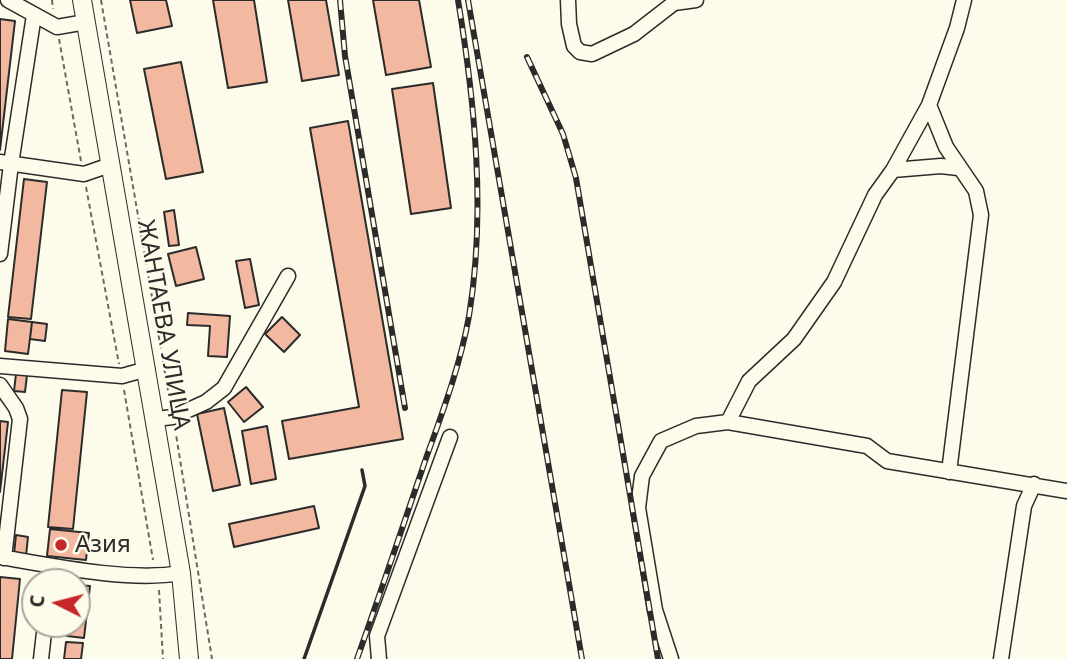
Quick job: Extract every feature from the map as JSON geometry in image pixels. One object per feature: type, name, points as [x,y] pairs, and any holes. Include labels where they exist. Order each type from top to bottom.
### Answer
[{"type":"main road","name":"ЖАНТАЕВА УЛИЦА","points":[[82,0],[147,369],[164,418],[189,659]]},
{"type":"street","points":[[8,0],[57,27],[86,22]]},
{"type":"street","points":[[568,0],[569,24],[574,46],[580,52],[592,54],[634,34],[674,3],[696,0]]},
{"type":"street","points":[[728,422],[749,381],[794,339],[834,282],[875,195],[893,170],[929,105],[957,28],[964,0]]},
{"type":"street","points":[[0,254],[5,163],[34,15]]},
{"type":"street","points":[[929,105],[946,147],[976,191],[981,215],[949,472]]},
{"type":"street","points":[[5,163],[84,174],[110,165]]},
{"type":"street","points":[[893,170],[941,166],[958,168]]},
{"type":"street","points":[[164,418],[206,402],[224,388],[288,276]]},
{"type":"street","points":[[0,366],[122,376],[147,369]]},
{"type":"street","points":[[0,385],[16,408],[20,419],[2,558],[156,577],[181,573]]},
{"type":"street","points":[[671,659],[655,610],[638,508],[642,476],[661,441],[696,426],[728,422],[867,446],[887,461],[1067,491]]},
{"type":"street","points":[[379,659],[377,636],[450,437]]},
{"type":"street","points":[[1001,659],[1024,506],[1034,484]]},
{"type":"street","points":[[41,659],[43,638]]},
{"type":"path","points":[[52,0],[160,598],[163,659]]},
{"type":"path","points":[[101,0],[164,418],[212,659]]},
{"type":"building","points":[[130,0],[166,0],[172,26],[137,33]]},
{"type":"building","points":[[213,0],[254,0],[267,82],[228,88]]},
{"type":"building","points":[[288,0],[326,0],[339,75],[302,81]]},
{"type":"building","points":[[373,0],[419,0],[431,67],[386,75]]},
{"type":"building","points":[[0,19],[15,21],[0,150]]},
{"type":"building","points":[[181,62],[203,172],[166,179],[144,69]]},
{"type":"building","points":[[433,83],[451,208],[411,214],[392,89]]},
{"type":"building","points":[[348,121],[403,439],[289,459],[282,421],[359,407],[310,128]]},
{"type":"building","points":[[24,179],[47,182],[31,319],[8,317]]},
{"type":"building","points":[[174,210],[179,245],[169,246],[164,212]]},
{"type":"building","points":[[196,247],[204,279],[176,286],[168,254]]},
{"type":"building","points":[[250,259],[259,305],[245,308],[236,261]]},
{"type":"building","points":[[188,313],[230,316],[227,357],[208,356],[210,326],[187,325]]},
{"type":"building","points":[[282,317],[300,335],[284,352],[265,334]]},
{"type":"building","points":[[8,319],[32,322],[28,354],[5,351]]},
{"type":"building","points":[[32,322],[47,324],[45,341],[30,339]]},
{"type":"building","points":[[16,374],[27,375],[25,392],[14,391]]},
{"type":"building","points":[[246,387],[263,407],[244,422],[228,402]]},
{"type":"building","points":[[62,390],[87,392],[73,529],[48,527]]},
{"type":"building","points":[[224,408],[240,485],[213,491],[197,414]]},
{"type":"building","points":[[0,421],[8,422],[0,492]]},
{"type":"building","points":[[267,426],[276,479],[251,484],[242,431]]},
{"type":"building","points":[[314,506],[319,528],[234,547],[229,524]]},
{"type":"building","points":[[50,529],[89,533],[86,560],[47,556]]},
{"type":"building","points":[[16,535],[28,537],[26,556],[14,554]]},
{"type":"building","points":[[0,577],[20,579],[12,659],[0,659]]},
{"type":"building","points":[[66,642],[83,643],[81,659],[64,659]]},
{"type":"railway","points":[[340,0],[345,56],[405,408]]},
{"type":"railway","points":[[357,659],[449,391],[469,316],[477,238],[476,158],[469,78],[458,0]]},
{"type":"railway","points":[[468,0],[582,659]]},
{"type":"railway","points":[[527,57],[563,134],[576,178],[658,659]]},
{"type":"wall","points":[[304,659],[365,486],[362,470]]},
{"type":"place","name":"Азия","points":[[61,545]]}]
